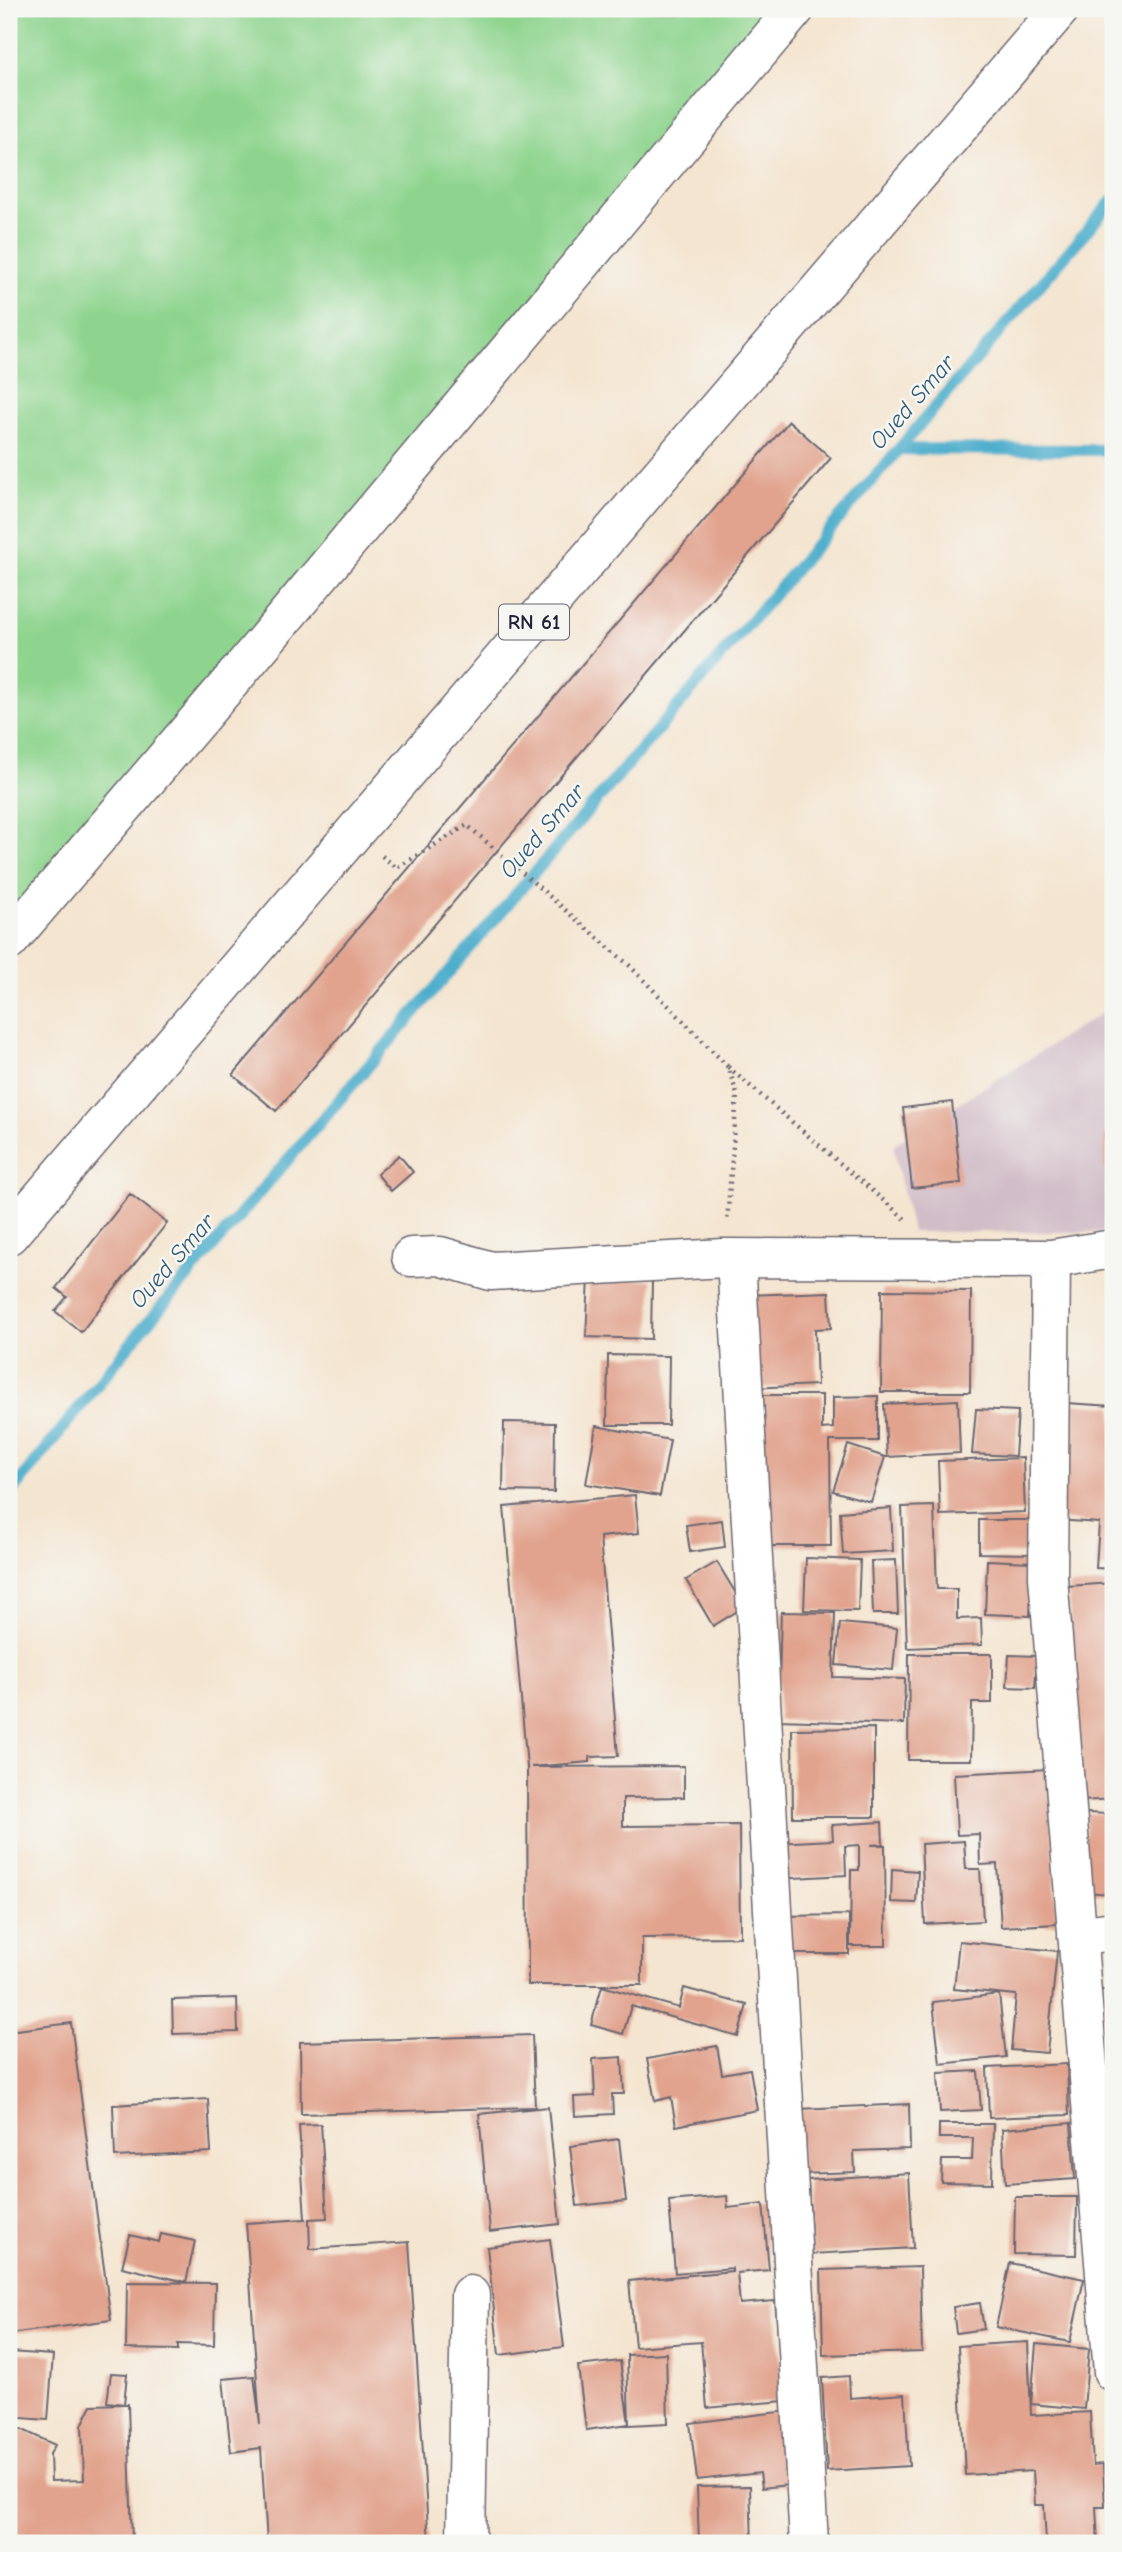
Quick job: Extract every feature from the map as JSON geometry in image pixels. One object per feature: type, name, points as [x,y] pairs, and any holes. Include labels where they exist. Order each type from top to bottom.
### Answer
[{"type":"street","points":[[9,941],[233,679],[795,9]]},
{"type":"street","name":"RN 61","points":[[9,1235],[1060,9]]},
{"type":"street","points":[[411,1257],[440,1256],[491,1271],[730,1258],[1051,1259],[1113,1249]]},
{"type":"street","points":[[730,1258],[809,2543]]},
{"type":"street","points":[[1051,1259],[1048,1577],[1095,1933],[1113,2372]]},
{"type":"street","points":[[466,2543],[470,2295]]},
{"type":"path","points":[[352,835],[397,867],[467,825],[630,967],[728,1067],[948,1257]]},
{"type":"path","points":[[728,1067],[737,1094],[730,1258]]},
{"type":"shaded area","points":[[1113,1006],[1113,1232],[912,1232],[893,1145]]},
{"type":"green space","points":[[9,9],[798,9],[9,943]]},
{"type":"building","points":[[789,421],[831,458],[276,1111],[233,1075]]},
{"type":"building","points":[[952,1102],[961,1183],[912,1188],[903,1108]]},
{"type":"building","points":[[1113,1125],[1113,1169],[1104,1169],[1105,1131]]},
{"type":"building","points":[[399,1155],[413,1172],[391,1191],[377,1174]]},
{"type":"building","points":[[130,1194],[167,1223],[81,1332],[55,1311],[67,1297],[56,1288]]},
{"type":"building","points":[[589,1279],[652,1280],[651,1339],[586,1337]]},
{"type":"building","points":[[882,1290],[971,1291],[970,1392],[881,1392]]},
{"type":"building","points":[[829,1292],[831,1328],[815,1329],[817,1385],[751,1388],[748,1295]]},
{"type":"building","points":[[608,1355],[669,1356],[668,1425],[607,1425]]},
{"type":"building","points":[[754,1395],[822,1395],[822,1429],[833,1428],[833,1397],[878,1396],[878,1441],[830,1441],[831,1546],[755,1546]]},
{"type":"building","points":[[958,1400],[960,1453],[887,1457],[884,1404]]},
{"type":"building","points":[[1066,1403],[1113,1406],[1113,1569],[1096,1568],[1099,1523],[1057,1520]]},
{"type":"building","points":[[976,1409],[1018,1411],[1015,1456],[972,1454]]},
{"type":"building","points":[[504,1422],[555,1423],[554,1492],[503,1491]]},
{"type":"building","points":[[596,1426],[670,1440],[660,1496],[586,1484]]},
{"type":"building","points":[[848,1445],[885,1457],[871,1502],[833,1491]]},
{"type":"building","points":[[1023,1458],[1025,1512],[940,1515],[938,1461]]},
{"type":"building","points":[[635,1495],[639,1533],[600,1537],[618,1756],[590,1757],[590,1762],[531,1767],[684,1766],[684,1797],[623,1798],[623,1826],[739,1825],[740,1937],[642,1938],[642,1985],[528,1985],[527,1767],[504,1507]]},
{"type":"building","points":[[934,1506],[937,1589],[957,1589],[957,1619],[981,1618],[982,1645],[907,1648],[902,1507]]},
{"type":"building","points":[[891,1508],[893,1551],[843,1554],[840,1512]]},
{"type":"building","points":[[722,1520],[725,1547],[690,1552],[686,1525]]},
{"type":"building","points":[[979,1520],[1031,1520],[1031,1554],[979,1553]]},
{"type":"building","points":[[806,1558],[860,1560],[858,1611],[804,1610]]},
{"type":"building","points":[[896,1560],[898,1614],[873,1614],[871,1561]]},
{"type":"building","points":[[987,1560],[1033,1562],[1030,1616],[985,1614]]},
{"type":"building","points":[[717,1562],[744,1607],[713,1626],[686,1580]]},
{"type":"building","points":[[1113,1583],[1113,1799],[1082,1801],[1068,1586]]},
{"type":"building","points":[[781,1612],[835,1613],[833,1677],[905,1679],[904,1724],[778,1720]]},
{"type":"building","points":[[840,1623],[897,1628],[893,1670],[836,1665]]},
{"type":"building","points":[[909,1654],[992,1654],[992,1703],[972,1703],[971,1760],[908,1760]]},
{"type":"building","points":[[1009,1655],[1037,1656],[1035,1688],[1007,1687]]},
{"type":"building","points":[[874,1728],[874,1817],[793,1817],[792,1729]]},
{"type":"building","points":[[1049,1769],[1057,1924],[1001,1927],[997,1864],[980,1865],[979,1834],[957,1835],[954,1774]]},
{"type":"building","points":[[1110,1808],[1113,1808],[1113,1894],[1083,1892],[1086,1813],[1110,1814]]},
{"type":"building","points":[[882,1822],[883,1844],[871,1845],[885,1845],[886,1946],[850,1946],[851,1870],[859,1870],[859,1845],[845,1846],[846,1875],[776,1879],[774,1843],[833,1840],[832,1825]]},
{"type":"building","points":[[964,1841],[966,1869],[980,1869],[983,1921],[925,1924],[921,1844]]},
{"type":"building","points":[[892,1869],[918,1871],[916,1903],[891,1902]]},
{"type":"building","points":[[849,1915],[849,1954],[782,1954],[783,1916]]},
{"type":"building","points":[[959,1941],[1057,1951],[1047,2053],[1011,2050],[1016,1995],[954,1989]]},
{"type":"building","points":[[602,1986],[679,2008],[684,1988],[747,2005],[738,2036],[631,2006],[623,2034],[591,2025]]},
{"type":"building","points":[[1101,1990],[1113,1990],[1113,2034],[1099,2034]]},
{"type":"building","points":[[999,1994],[1006,2057],[940,2064],[933,2002]]},
{"type":"building","points":[[237,1998],[238,2032],[173,2034],[172,2000]]},
{"type":"building","points":[[71,2023],[111,2320],[9,2334],[9,2031]]},
{"type":"building","points":[[532,2035],[535,2107],[301,2114],[300,2042]]},
{"type":"building","points":[[717,2046],[722,2074],[750,2069],[757,2110],[676,2126],[671,2097],[655,2101],[647,2059]]},
{"type":"building","points":[[622,2057],[624,2094],[612,2094],[613,2114],[575,2116],[574,2097],[595,2096],[593,2059]]},
{"type":"building","points":[[1067,2064],[1069,2115],[989,2118],[987,2068]]},
{"type":"building","points":[[978,2071],[981,2110],[940,2112],[938,2073]]},
{"type":"building","points":[[208,2099],[211,2152],[115,2157],[113,2105]]},
{"type":"building","points":[[909,2104],[910,2149],[854,2151],[855,2172],[801,2174],[798,2109]]},
{"type":"building","points":[[548,2107],[560,2224],[490,2232],[479,2114]]},
{"type":"building","points":[[1071,2123],[1075,2179],[1005,2184],[1002,2129]]},
{"type":"building","points":[[321,2124],[327,2218],[309,2219],[310,2249],[409,2242],[429,2543],[267,2543],[261,2448],[231,2452],[223,2379],[254,2376],[260,2424],[246,2223],[305,2219],[299,2125]]},
{"type":"building","points":[[939,2124],[993,2124],[992,2183],[941,2182],[942,2160],[972,2160],[973,2138],[939,2138]]},
{"type":"building","points":[[619,2139],[626,2201],[577,2206],[570,2146]]},
{"type":"building","points":[[909,2173],[913,2248],[812,2254],[808,2180]]},
{"type":"building","points":[[727,2196],[728,2208],[763,2204],[769,2270],[737,2273],[740,2304],[775,2301],[784,2401],[707,2408],[701,2342],[635,2347],[629,2281],[732,2271],[732,2268],[675,2273],[669,2201]]},
{"type":"building","points":[[1015,2197],[1077,2197],[1076,2255],[1014,2254]]},
{"type":"building","points":[[161,2234],[195,2241],[186,2282],[122,2267],[130,2235],[159,2242]]},
{"type":"building","points":[[550,2239],[564,2347],[499,2355],[487,2247]]},
{"type":"building","points":[[1010,2263],[1084,2279],[1070,2342],[996,2327]]},
{"type":"building","points":[[920,2267],[922,2352],[823,2355],[821,2270]]},
{"type":"building","points":[[127,2282],[215,2283],[214,2345],[178,2344],[178,2350],[126,2349]]},
{"type":"building","points":[[980,2303],[984,2329],[956,2333],[953,2307]]},
{"type":"building","points":[[1028,2342],[1031,2415],[1090,2412],[1093,2465],[1103,2464],[1105,2507],[1096,2507],[1098,2543],[1046,2543],[1044,2505],[1035,2505],[1033,2471],[965,2475],[958,2346]]},
{"type":"building","points":[[1036,2344],[1089,2349],[1084,2409],[1031,2404]]},
{"type":"building","points":[[9,2352],[53,2355],[48,2420],[9,2417]]},
{"type":"building","points":[[666,2353],[668,2423],[629,2425],[627,2355]]},
{"type":"building","points":[[620,2361],[629,2424],[586,2430],[578,2366]]},
{"type":"building","points":[[111,2373],[127,2374],[124,2404],[128,2404],[132,2543],[9,2543],[9,2430],[21,2429],[55,2445],[50,2454],[51,2481],[84,2480],[82,2425],[92,2405],[123,2404],[107,2402]]},
{"type":"building","points":[[849,2376],[850,2398],[905,2394],[909,2466],[827,2471],[822,2378]]},
{"type":"building","points":[[787,2411],[796,2484],[762,2488],[760,2473],[697,2480],[690,2423]]},
{"type":"building","points":[[750,2486],[752,2543],[699,2543],[697,2487]]},
{"type":"waterway","name":"Oued Smar","points":[[9,1495],[144,1327],[1113,200]]},
{"type":"waterway","points":[[899,449],[1113,450]]}]
